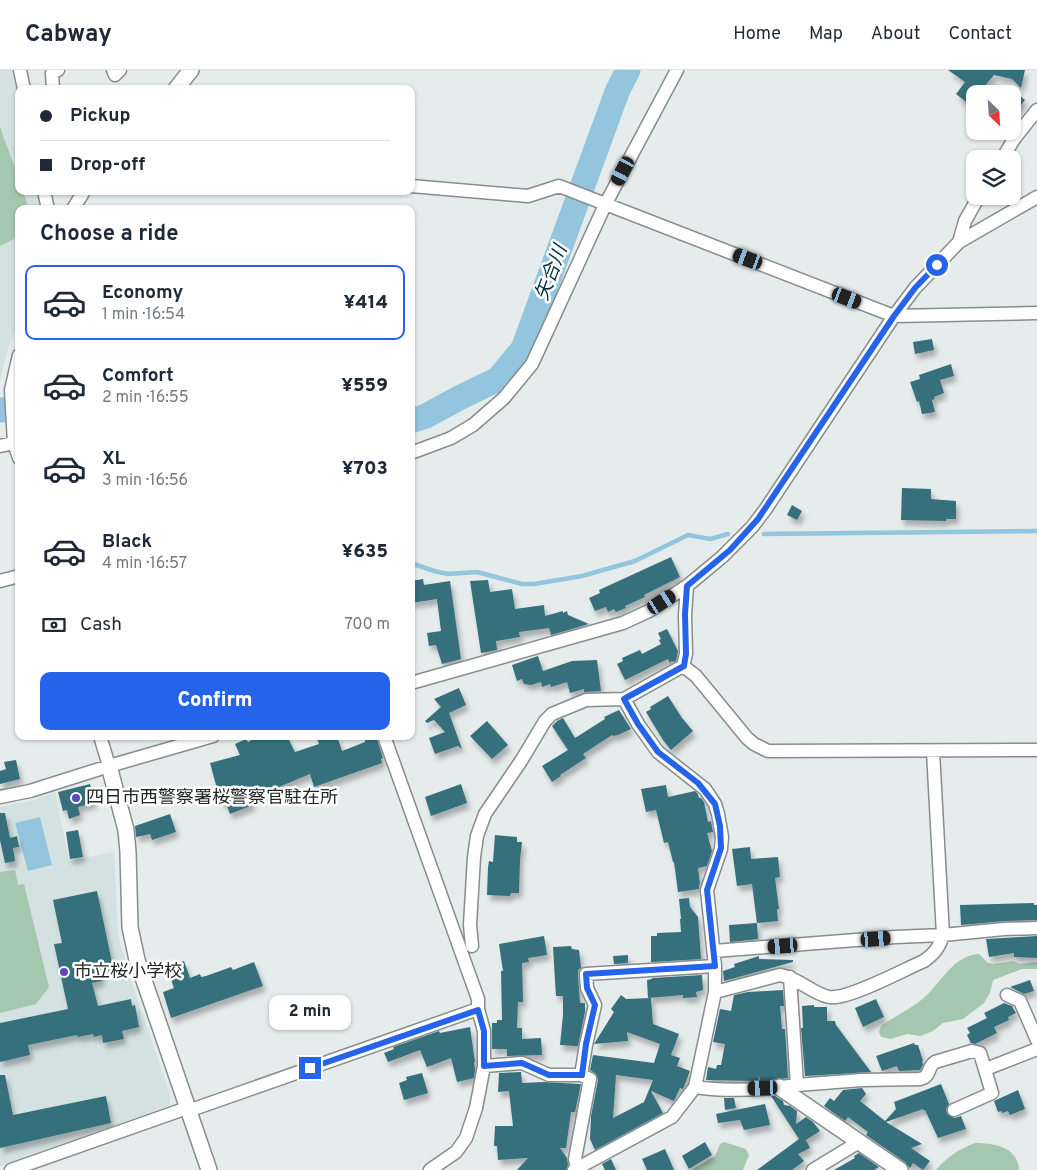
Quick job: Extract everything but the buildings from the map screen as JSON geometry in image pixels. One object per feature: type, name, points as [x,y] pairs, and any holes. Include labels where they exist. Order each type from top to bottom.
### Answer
[{"type":"street","points":[[20,70],[23,85]]},
{"type":"street","points":[[53,85],[52,73],[58,70]]},
{"type":"street","points":[[113,70],[115,75],[120,70]]},
{"type":"street","points":[[179,85],[191,70]]},
{"type":"street","points":[[415,452],[451,438],[472,425],[504,398],[532,364],[601,204],[677,70]]},
{"type":"street","points":[[1007,150],[1037,110]]},
{"type":"street","points":[[415,186],[528,196],[559,186],[601,204],[894,316],[1037,313]]},
{"type":"street","points":[[415,682],[623,623],[649,611],[687,586],[752,527],[894,316],[915,288],[959,242],[1037,197]]},
{"type":"street","points":[[959,242],[965,222],[974,205]]},
{"type":"street","points":[[15,372],[11,390],[15,425]]},
{"type":"street","points":[[0,446],[15,442]]},
{"type":"street","points":[[0,582],[15,577]]},
{"type":"street","points":[[684,666],[686,654],[685,614],[687,586]]},
{"type":"street","points":[[472,946],[470,925],[477,836],[485,814],[521,761],[545,721],[552,714],[586,700],[624,699],[684,666]]},
{"type":"street","points":[[684,666],[696,676],[747,738],[768,751],[1037,750]]},
{"type":"street","points":[[484,1066],[522,1063],[549,1075],[582,1075],[590,1079],[575,1159],[575,1169],[672,1117],[694,1087],[715,992],[714,951],[707,890],[721,848],[722,837],[715,804],[698,783],[658,752],[638,724],[624,699]]},
{"type":"street","points":[[101,740],[126,830],[130,927],[137,960],[210,1170]]},
{"type":"street","points":[[0,796],[30,791],[199,740]]},
{"type":"street","points":[[385,740],[478,999],[478,1010],[484,1031],[484,1066],[476,1108],[466,1138],[456,1152],[430,1170]]},
{"type":"street","points":[[715,992],[773,976],[790,977],[820,994],[837,998],[924,961],[934,953],[943,936],[933,751]]},
{"type":"street","points":[[714,951],[1037,928]]},
{"type":"street","points":[[582,1075],[586,1044],[595,1005],[587,988],[586,974],[715,966]]},
{"type":"street","points":[[790,977],[797,1085]]},
{"type":"street","points":[[1007,995],[1020,1001],[1037,1040]]},
{"type":"street","points":[[11,1170],[478,1010]]},
{"type":"street","points":[[986,1069],[1037,1049]]},
{"type":"street","points":[[694,1087],[716,1090],[925,1078],[934,1062],[972,1051],[980,1053],[992,1093],[954,1110]]},
{"type":"street","points":[[779,1087],[900,1170]]},
{"type":"street","points":[[813,1170],[859,1142]]},
{"type":"shaded area","points":[[0,70],[14,70],[17,85],[15,85],[15,195],[39,195],[41,205],[15,205],[15,329],[0,382]]},
{"type":"shaded area","name":"市立桜小学校","points":[[55,791],[69,861],[114,852],[118,935],[132,983],[171,1097],[169,1106],[0,1166],[0,807],[34,800]]},
{"type":"green space","points":[[0,127],[15,168],[15,195],[24,195],[27,203],[26,205],[15,205],[15,237],[14,239],[0,246]]},
{"type":"green space","points":[[15,870],[18,885],[24,884],[49,987],[36,1004],[0,1013],[0,872]]},
{"type":"green space","points":[[979,954],[988,963],[994,964],[1013,961],[1020,964],[1037,962],[1037,969],[1022,969],[993,980],[990,993],[984,1003],[963,1019],[943,1023],[933,1031],[920,1036],[907,1034],[891,1039],[881,1037],[879,1032],[881,1026],[920,1001],[954,965],[970,956]]},
{"type":"green space","points":[[724,1142],[746,1149],[749,1155],[743,1170],[691,1170],[715,1156],[720,1144]]},
{"type":"green space","points":[[975,1143],[997,1145],[1010,1151],[1018,1162],[1019,1170],[936,1170],[954,1154]]},
{"type":"water","points":[[40,817],[52,865],[28,871],[15,823]]},
{"type":"waterway","name":"矢合川","points":[[415,420],[426,416],[498,379],[523,349],[617,92],[628,70]]},
{"type":"waterway","name":"矢合川","points":[[0,410],[15,408]]},
{"type":"waterway","points":[[764,534],[1037,531]]},
{"type":"waterway","points":[[415,564],[448,574],[477,572],[522,584],[534,584],[582,576],[635,561],[688,535],[710,539],[728,534]]},
{"type":"place","name":"四日市西警察署桜警察官駐在所","points":[[76,798]]},
{"type":"place","name":"市立桜小学校","points":[[64,972]]},
{"type":"route","points":[[310,1068],[478,1010],[484,1031],[484,1066],[522,1063],[549,1075],[582,1075],[586,1044],[595,1005],[587,988],[586,974],[715,966],[707,890],[721,848],[722,837],[715,804],[705,789],[658,752],[638,724],[624,699],[684,666],[686,654],[685,614],[687,586],[730,550],[752,527],[894,316],[915,288],[937,265]]}]
